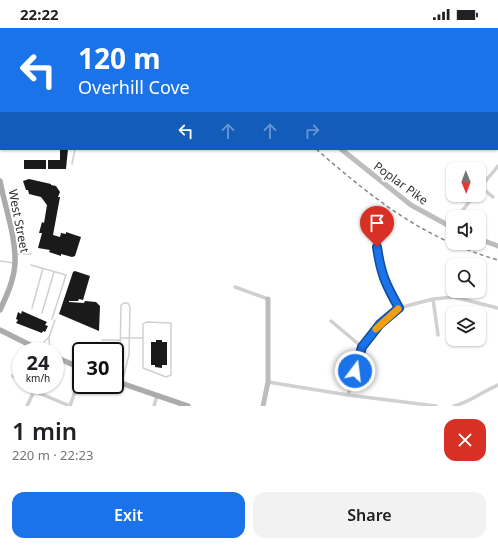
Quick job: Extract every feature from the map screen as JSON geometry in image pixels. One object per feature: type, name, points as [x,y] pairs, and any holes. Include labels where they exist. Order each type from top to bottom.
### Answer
[{"type":"main road","name":"Poplar Pike","points":[[342,150],[411,205],[446,223]]},
{"type":"main road","name":"West Street","points":[[0,181],[15,254],[12,282],[0,310]]},
{"type":"main road","points":[[486,242],[498,246]]},
{"type":"main road","points":[[263,406],[268,382],[268,298]]},
{"type":"main road","points":[[0,330],[24,342]]},
{"type":"main road","points":[[124,385],[188,406]]},
{"type":"street","points":[[486,181],[498,166]]},
{"type":"street","points":[[486,192],[493,197]]},
{"type":"street","points":[[377,247],[384,280],[399,308]]},
{"type":"street","points":[[234,287],[268,298]]},
{"type":"street","points":[[348,395],[362,347],[380,324],[399,308],[433,299],[454,297],[498,308]]},
{"type":"street","points":[[433,299],[438,335]]},
{"type":"street","points":[[331,321],[362,347]]},
{"type":"street","points":[[268,382],[348,395],[436,406]]},
{"type":"street","points":[[454,406],[472,399],[486,390],[498,385]]},
{"type":"street","points":[[27,406],[33,394]]},
{"type":"street","points":[[41,394],[70,406],[74,394]]},
{"type":"street","points":[[154,406],[157,396]]},
{"type":"lane","points":[[72,164],[75,150]]},
{"type":"lane","points":[[15,254],[31,254]]},
{"type":"lane","points":[[0,261],[15,263]]},
{"type":"lane","points":[[31,265],[66,275],[49,337],[46,342]]},
{"type":"lane","points":[[32,308],[43,268]]},
{"type":"lane","points":[[42,313],[54,272]]},
{"type":"lane","points":[[121,342],[121,305],[124,303],[128,304],[130,307],[129,355],[124,376]]},
{"type":"lane","points":[[144,322],[171,323],[171,375],[168,377],[143,368],[143,338],[144,322]]},
{"type":"lane","points":[[49,337],[49,342]]},
{"type":"lane","points":[[102,340],[143,338]]},
{"type":"building","points":[[60,150],[68,150],[66,169],[48,169],[48,160],[60,160]]},
{"type":"building","points":[[24,160],[46,160],[46,169],[24,169]]},
{"type":"building","points":[[29,179],[56,186],[60,192],[53,235],[60,237],[61,233],[66,234],[66,232],[81,237],[75,256],[72,257],[61,254],[61,256],[49,252],[50,250],[38,248],[42,233],[39,233],[42,222],[44,223],[47,205],[41,197],[29,194],[28,190],[26,190],[23,181]]},
{"type":"building","points":[[75,271],[90,276],[83,300],[79,299],[78,301],[69,302],[96,302],[100,306],[99,331],[59,314],[73,272]]},
{"type":"building","points":[[22,311],[47,322],[45,325],[48,326],[45,332],[43,331],[42,333],[16,323],[18,320],[16,319],[18,312],[21,314]]},
{"type":"building","points":[[156,340],[167,342],[167,365],[162,365],[162,368],[151,365],[151,342],[156,342]]},
{"type":"railway","points":[[317,150],[379,201],[423,229],[446,241],[498,260]]},
{"type":"slow traffic","points":[[376,329],[398,309]]},
{"type":"route","points":[[355,371],[362,347],[380,324],[399,308],[384,280],[377,247]]}]
